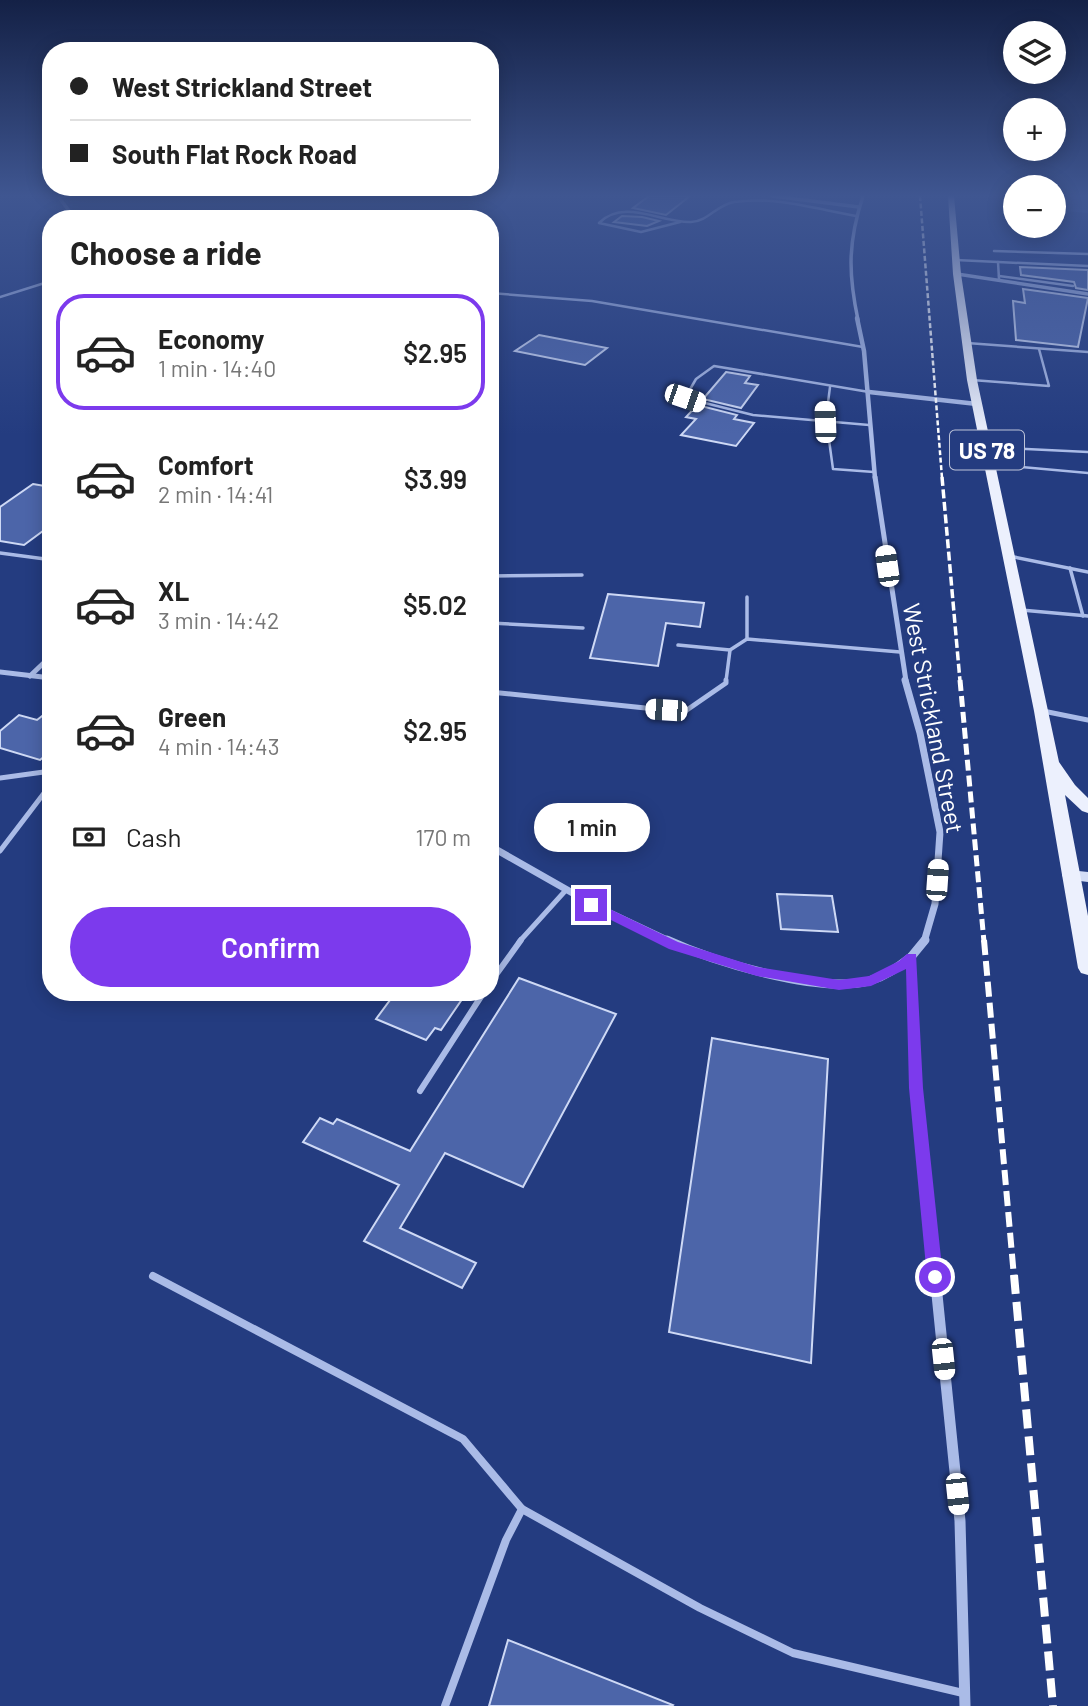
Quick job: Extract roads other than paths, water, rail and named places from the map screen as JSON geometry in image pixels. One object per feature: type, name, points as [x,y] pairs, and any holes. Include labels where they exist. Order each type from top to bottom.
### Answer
[{"type":"main road","name":"US 78","points":[[957,276],[972,380],[1050,760],[1079,876],[1088,968]]},
{"type":"main road","points":[[1050,760],[1069,789],[1088,807]]},
{"type":"street","name":"West Strickland Street","points":[[851,276],[869,392],[874,472],[900,652],[940,832],[935,904],[924,943],[911,957]]},
{"type":"street","points":[[974,276],[1088,294]]},
{"type":"street","points":[[869,392],[977,404]]},
{"type":"street","points":[[30,676],[42,665]]},
{"type":"street","points":[[0,672],[42,677]]},
{"type":"street","points":[[499,851],[566,890],[674,945],[757,972],[839,985],[871,981],[904,965],[911,957]]},
{"type":"street","points":[[911,957],[916,1088],[960,1521],[965,1706]]},
{"type":"lane","points":[[999,278],[1073,286]]},
{"type":"lane","points":[[0,297],[42,284]]},
{"type":"lane","points":[[499,294],[603,303],[863,347]]},
{"type":"lane","points":[[967,343],[1088,352]]},
{"type":"lane","points":[[972,380],[1049,386],[1039,349]]},
{"type":"lane","points":[[869,392],[714,366],[696,379],[685,398],[710,406],[788,420],[869,425]]},
{"type":"lane","points":[[830,387],[825,404],[825,422],[833,470],[874,472]]},
{"type":"lane","points":[[986,447],[1088,452]]},
{"type":"lane","points":[[990,464],[1088,473]]},
{"type":"lane","points":[[0,553],[42,559]]},
{"type":"lane","points":[[1009,556],[1088,572]]},
{"type":"lane","points":[[1020,610],[1086,616],[1070,568]]},
{"type":"lane","points":[[499,577],[582,575]]},
{"type":"lane","points":[[747,597],[747,639]]},
{"type":"lane","points":[[499,623],[583,628]]},
{"type":"lane","points":[[678,645],[730,650],[747,639],[900,652]]},
{"type":"lane","points":[[499,693],[684,712],[726,682],[730,650]]},
{"type":"lane","points":[[1042,711],[1088,720]]},
{"type":"lane","points":[[0,778],[42,772]]},
{"type":"lane","points":[[0,851],[42,796]]},
{"type":"lane","points":[[499,971],[542,913],[566,890]]},
{"type":"lane","points":[[420,1091],[478,1001]]},
{"type":"lane","points":[[153,1276],[463,1439],[522,1509],[700,1608],[793,1653],[964,1693]]},
{"type":"lane","points":[[445,1706],[506,1539],[522,1509]]},
{"type":"railway","points":[[926,276],[942,478]]},
{"type":"railway","points":[[942,477],[960,681]]},
{"type":"railway","points":[[960,680],[984,942]]},
{"type":"railway","points":[[984,940],[1014,1277]]},
{"type":"railway","points":[[1014,1275],[1053,1706]]}]
